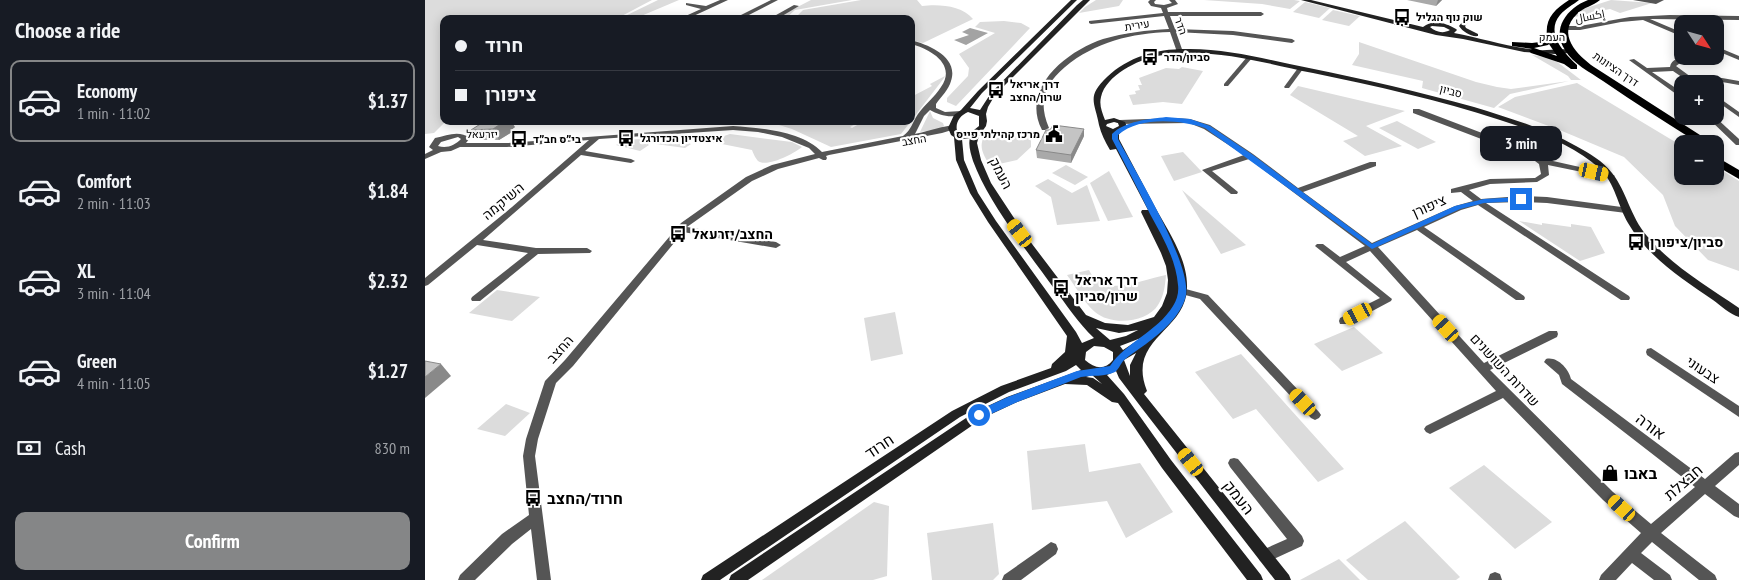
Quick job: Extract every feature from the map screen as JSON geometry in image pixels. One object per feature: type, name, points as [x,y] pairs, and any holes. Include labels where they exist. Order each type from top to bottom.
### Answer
[{"type":"highway","points":[[1557,51],[1551,37],[1554,15],[1564,6],[1575,0]]},
{"type":"highway","points":[[1570,51],[1565,42],[1567,19],[1575,10],[1596,0]]},
{"type":"highway","points":[[1515,44],[1541,45],[1551,37]]},
{"type":"highway","points":[[1534,51],[1555,57],[1579,70]]},
{"type":"highway","name":"דרך הציונות","points":[[1557,51],[1579,70],[1677,135]]},
{"type":"highway","name":"דרך הציונות","points":[[1570,51],[1617,86],[1694,135]]},
{"type":"highway","points":[[1724,154],[1739,163]]},
{"type":"highway","points":[[1724,166],[1739,175]]},
{"type":"main road","points":[[1074,0],[980,92],[952,125],[952,133],[957,136],[970,136],[977,132],[983,126],[982,114],[984,107],[993,94],[1087,0]]},
{"type":"main road","points":[[1304,0],[1435,33],[1450,32]]},
{"type":"main road","points":[[1323,0],[1416,21],[1445,25],[1450,32]]},
{"type":"main road","points":[[1465,22],[1462,26],[1464,29],[1484,37]]},
{"type":"main road","points":[[1428,30],[1427,26],[1436,24]]},
{"type":"main road","name":"העמק","points":[[1450,32],[1557,51]]},
{"type":"main road","name":"העמק","points":[[1450,32],[1534,51],[1570,51]]},
{"type":"main road","name":"סביון","points":[[1098,96],[1109,79],[1125,65],[1143,58],[1180,52],[1209,52],[1249,58],[1420,95],[1519,124],[1574,148],[1602,168],[1611,176],[1631,221],[1657,252],[1677,270],[1739,313]]},
{"type":"main road","points":[[1098,96],[1099,104],[1106,115],[1119,126]]},
{"type":"main road","points":[[1079,357],[1084,347],[1089,344],[1108,344],[1137,337],[1162,314],[1173,295],[1174,278],[1171,267],[1103,126],[1097,107],[1098,96]]},
{"type":"main road","points":[[962,112],[973,110],[982,114]]},
{"type":"main road","points":[[1103,126],[1107,121],[1119,126]]},
{"type":"main road","points":[[1094,372],[1113,369],[1120,360],[1153,335],[1170,318],[1181,297],[1182,291],[1182,278],[1171,246],[1115,139],[1119,126]]},
{"type":"main road","name":"העמק","points":[[977,132],[973,148],[981,170],[1008,217],[1097,336],[1108,344]]},
{"type":"main road","points":[[957,136],[960,160],[974,193],[992,222],[1072,335],[1079,348],[1079,357],[1083,366],[1109,383],[1256,580]]},
{"type":"main road","points":[[1079,312],[1099,325],[1118,329],[1139,326],[1162,314]]},
{"type":"main road","points":[[1047,380],[1070,354],[1072,335]]},
{"type":"main road","points":[[1148,408],[1136,381],[1134,364],[1153,335]]},
{"type":"main road","points":[[1108,344],[1118,350],[1120,360]]},
{"type":"main road","name":"חרוד","points":[[735,580],[965,423],[1047,380],[1079,357]]},
{"type":"main road","name":"העמק","points":[[1120,360],[1123,375],[1284,580]]},
{"type":"main road","name":"חרוד","points":[[708,580],[956,414],[988,397],[1047,380],[1094,372]]},
{"type":"main road","points":[[1047,380],[1089,382],[1103,389],[1124,405]]},
{"type":"street","points":[[691,15],[725,0]]},
{"type":"street","points":[[743,15],[775,0]]},
{"type":"street","name":"הדר","points":[[1153,0],[1151,2],[1153,5],[1165,10],[1180,52]]},
{"type":"street","name":"הדר","points":[[1165,10],[1175,4],[1172,0]]},
{"type":"street","points":[[1636,0],[1656,2],[1661,0]]},
{"type":"street","points":[[687,4],[706,8]]},
{"type":"street","points":[[779,15],[796,6]]},
{"type":"street","points":[[1091,22],[1165,10],[1261,14]]},
{"type":"street","points":[[1642,18],[1674,31]]},
{"type":"street","name":"إكسال","points":[[1565,28],[1579,30],[1609,22],[1642,18],[1739,18]]},
{"type":"street","name":"עירית","points":[[1045,128],[1038,101],[1051,77],[1066,60],[1088,48],[1109,40],[1140,34],[1172,31],[1231,31],[1292,41]]},
{"type":"street","points":[[906,137],[913,132],[921,115],[948,82],[949,67],[947,62],[933,50],[915,43]]},
{"type":"street","points":[[1726,53],[1739,58]]},
{"type":"street","points":[[1226,85],[1249,58]]},
{"type":"street","points":[[1632,60],[1674,91]]},
{"type":"street","points":[[1674,64],[1675,69]]},
{"type":"street","points":[[1287,87],[1300,69]]},
{"type":"street","points":[[1645,70],[1675,69],[1684,75]]},
{"type":"street","points":[[1724,80],[1739,83]]},
{"type":"street","points":[[935,100],[932,107],[949,118],[952,125]]},
{"type":"street","points":[[1724,104],[1739,115]]},
{"type":"street","points":[[1415,111],[1503,143],[1542,161],[1611,176]]},
{"type":"street","points":[[940,113],[962,112]]},
{"type":"street","name":"שדרות השושנים","points":[[1119,126],[1166,119],[1198,123],[1218,133],[1372,247],[1504,392],[1608,496],[1711,580]]},
{"type":"street","name":"החצב","points":[[730,192],[761,176],[822,156],[943,130],[952,125]]},
{"type":"street","points":[[1719,125],[1739,143]]},
{"type":"street","name":"יזרעאל","points":[[438,150],[460,145],[507,145],[597,136],[733,128],[775,132],[807,144],[822,156]]},
{"type":"street","points":[[425,157],[438,150],[434,149],[433,145],[439,140],[465,134],[466,138],[460,145]]},
{"type":"street","name":"השיקמה","points":[[425,283],[597,136]]},
{"type":"street","name":"החצב","points":[[544,580],[529,456],[532,439],[551,381],[569,363],[681,229],[730,192],[763,172],[795,160],[913,140],[957,136]]},
{"type":"street","points":[[795,160],[807,153],[809,147],[807,144]]},
{"type":"street","points":[[579,153],[631,161]]},
{"type":"street","points":[[1234,192],[1206,170],[1250,156]]},
{"type":"street","points":[[1542,161],[1546,167],[1545,175],[1537,180],[1490,182],[1458,190],[1480,202],[1490,211],[1625,298]]},
{"type":"street","points":[[1297,191],[1373,164]]},
{"type":"street","name":"ציפורן","points":[[1339,261],[1458,208],[1480,202],[1521,199],[1547,200],[1626,210]]},
{"type":"street","points":[[1417,226],[1520,298]]},
{"type":"street","points":[[681,229],[776,246]]},
{"type":"street","points":[[475,242],[536,251],[587,251]]},
{"type":"street","points":[[1320,246],[1387,299],[1344,321]]},
{"type":"street","points":[[476,299],[536,251]]},
{"type":"street","points":[[1182,291],[1205,297],[1315,416]]},
{"type":"street","points":[[1483,369],[1553,334]]},
{"type":"street","name":"צבעוני","points":[[1651,352],[1739,412]]},
{"type":"street","name":"אורה","points":[[1550,362],[1564,373],[1566,381],[1739,512]]},
{"type":"street","points":[[1430,429],[1504,392]]},
{"type":"street","name":"חבצלת","points":[[1606,580],[1651,533],[1739,458]]},
{"type":"street","points":[[1233,463],[1297,541],[1265,556]]},
{"type":"street","points":[[465,580],[507,539],[537,517]]},
{"type":"street","points":[[1009,580],[1051,549]]},
{"type":"street","points":[[1631,554],[1665,580]]},
{"type":"shaded area","points":[[425,0],[652,0],[624,15],[440,15],[440,125],[442,125],[434,133],[425,134]]},
{"type":"shaded area","points":[[658,0],[679,0],[643,15],[627,15]]},
{"type":"shaded area","points":[[811,0],[852,0],[795,10],[789,15],[782,15]]},
{"type":"shaded area","points":[[861,0],[917,0],[922,6],[935,5],[956,8],[973,19],[923,43],[915,41],[915,15],[798,15],[803,10]]},
{"type":"shaded area","points":[[1096,0],[1123,0],[1119,6],[1079,13]]},
{"type":"shaded area","points":[[1204,0],[1300,1],[1290,9],[1262,4]]},
{"type":"shaded area","points":[[1611,0],[1652,3],[1620,13],[1610,9],[1600,11],[1600,14],[1572,17],[1583,9]]},
{"type":"shaded area","points":[[1305,2],[1330,8],[1319,18],[1293,12]]},
{"type":"shaded area","points":[[1333,10],[1360,16],[1349,26],[1322,20]]},
{"type":"shaded area","points":[[1004,21],[1021,23],[1030,28],[956,106],[947,102],[947,98],[968,76],[969,68],[959,54],[995,33],[975,27],[980,22]]},
{"type":"shaded area","points":[[970,28],[988,33],[966,45],[954,40],[969,35],[962,32]]},
{"type":"shaded area","points":[[1359,42],[1476,82],[1497,87],[1511,89],[1569,81],[1510,94],[1494,108],[1422,88],[1423,81],[1352,65],[1359,54]]},
{"type":"shaded area","points":[[1532,55],[1552,58],[1581,80],[1571,80],[1568,76]]},
{"type":"shaded area","points":[[1182,67],[1203,71],[1182,104],[1163,102],[1133,105],[1129,95],[1136,94],[1135,91],[1140,90],[1138,85],[1142,85],[1139,78],[1166,68],[1179,69]]},
{"type":"shaded area","points":[[945,76],[915,116],[915,95],[932,86],[930,84]]},
{"type":"shaded area","points":[[1577,83],[1674,141],[1674,185],[1724,185],[1724,172],[1739,181],[1739,271],[1708,260],[1675,226],[1663,195],[1624,157],[1498,107],[1515,97]]},
{"type":"shaded area","points":[[1298,86],[1405,111],[1366,126],[1402,146],[1365,156],[1343,141],[1358,136],[1290,95]]},
{"type":"shaded area","points":[[930,111],[933,118],[943,123],[944,126],[940,129],[920,132]]},
{"type":"shaded area","points":[[1397,121],[1436,142],[1418,149],[1379,128]]},
{"type":"shaded area","points":[[779,125],[854,125],[850,127],[852,128],[857,125],[908,125],[901,134],[831,147]]},
{"type":"shaded area","points":[[1031,131],[1031,147],[1017,160],[990,166],[983,154],[982,143],[985,134]]},
{"type":"shaded area","points":[[730,134],[792,142],[802,147],[781,159],[762,163],[757,160],[752,150],[677,135],[721,137]]},
{"type":"shaded area","points":[[669,137],[691,144],[685,148],[656,144],[649,138]]},
{"type":"shaded area","points":[[642,139],[649,145],[640,151],[616,145],[626,140]]},
{"type":"shaded area","points":[[1183,152],[1202,172],[1174,181],[1161,156]]},
{"type":"shaded area","points":[[1066,165],[1088,177],[1075,185],[1052,173]]},
{"type":"shaded area","points":[[1109,171],[1133,217],[1108,221],[1090,183]]},
{"type":"shaded area","points":[[1048,179],[1072,193],[1087,185],[1100,221],[1057,225],[1051,197],[1035,186]]},
{"type":"shaded area","points":[[1182,190],[1246,245],[1221,254]]},
{"type":"shaded area","points":[[1519,221],[1542,225],[1542,223],[1571,227],[1571,224],[1591,227],[1605,253],[1580,261]]},
{"type":"shaded area","points":[[1089,270],[1095,279],[1113,286],[1135,283],[1166,275],[1162,298],[1153,311],[1137,319],[1119,321],[1102,316],[1087,304],[1067,275]]},
{"type":"shaded area","points":[[497,290],[540,297],[512,321],[469,313]]},
{"type":"shaded area","points":[[895,312],[903,354],[871,361],[864,318]]},
{"type":"shaded area","points":[[1354,327],[1383,353],[1342,371],[1314,344]]},
{"type":"shaded area","points":[[1241,354],[1344,469],[1318,482],[1256,409],[1233,419],[1195,372]]},
{"type":"shaded area","points":[[506,404],[530,413],[505,436],[477,429]]},
{"type":"shaded area","points":[[1085,444],[1089,472],[1140,463],[1173,512],[1126,538],[1107,501],[1032,510],[1027,451]]},
{"type":"shaded area","points":[[1484,465],[1552,522],[1515,549],[1449,488]]},
{"type":"shaded area","points":[[874,502],[889,506],[887,576],[873,580],[762,580]]},
{"type":"shaded area","points":[[1405,521],[1460,577],[1456,580],[1368,580],[1346,560]]},
{"type":"shaded area","points":[[993,523],[999,574],[993,580],[932,580],[927,533]]},
{"type":"shaded area","points":[[1339,559],[1360,580],[1300,580]]},
{"type":"building","points":[[479,125],[499,125],[493,129],[471,130]]},
{"type":"building","points":[[1053,125],[1084,129],[1071,155],[1036,150],[1046,130],[1050,130]]},
{"type":"building","points":[[425,361],[441,364],[425,377]]},
{"type":"place","name":"שוק נוף הגליל","points":[[1402,17]]},
{"type":"place","name":"סביון/הדר","points":[[1150,57]]},
{"type":"place","name":"דרך אריאל שרון/החצב","points":[[996,90]]},
{"type":"place","name":"מרכז קהילתי פייס","points":[[1054,134]]},
{"type":"place","name":"איצטדיון הכדורגל","points":[[626,138]]},
{"type":"place","name":"בי״ס חב״ד","points":[[519,139]]},
{"type":"place","name":"החצב/יזרעאל","points":[[678,234]]},
{"type":"place","name":"סביון/ציפורן","points":[[1636,242]]},
{"type":"place","name":"דרך אריאל שרון/סביון","points":[[1061,288]]},
{"type":"place","name":"באבו","points":[[1610,473]]},
{"type":"place","name":"חרוד/החצב","points":[[533,498]]},
{"type":"route","points":[[979,415],[1011,400],[1080,374],[1113,369],[1120,358],[1158,330],[1170,318],[1176,308],[1183,286],[1179,267],[1171,246],[1114,137],[1118,130],[1149,121],[1166,119],[1190,121],[1207,127],[1250,156],[1372,247],[1458,208],[1497,199],[1521,199]]}]
